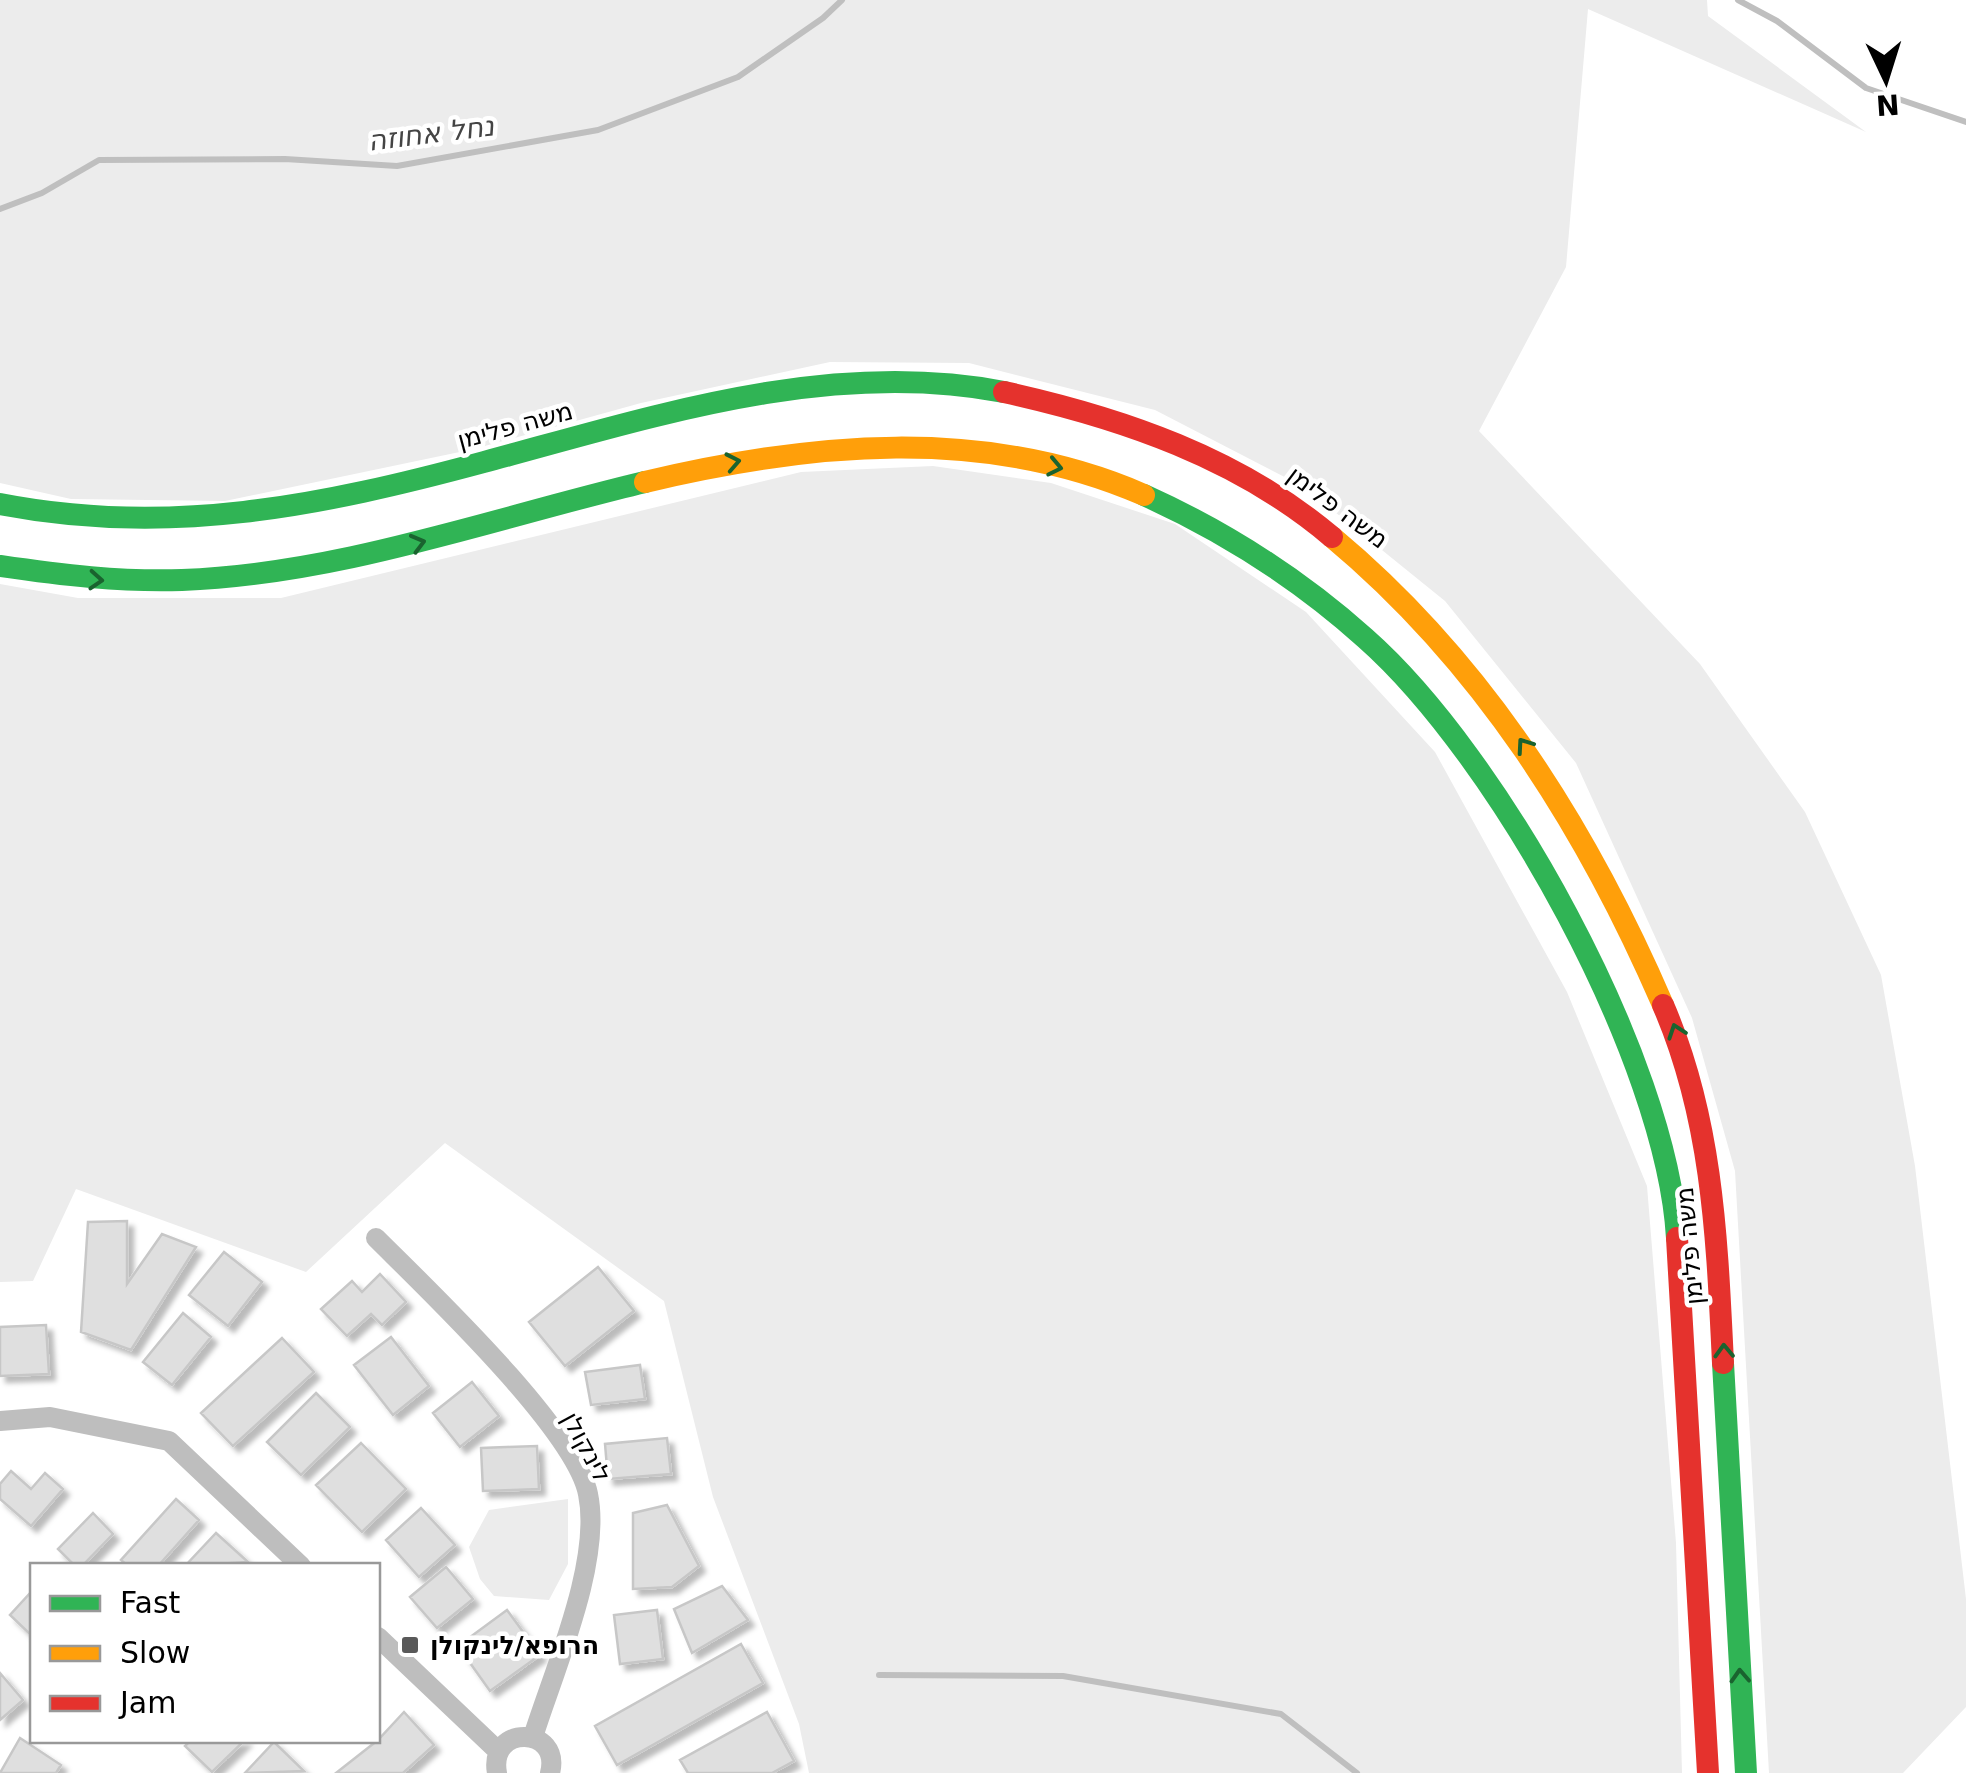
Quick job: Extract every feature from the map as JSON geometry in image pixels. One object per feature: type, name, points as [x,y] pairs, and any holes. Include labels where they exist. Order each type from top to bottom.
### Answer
[{"type":"main road","name":"משה פלימן","points":[[0,504],[98,518],[225,516],[378,489],[719,401],[860,383],[977,389],[1119,420],[1197,450],[1288,500],[1362,557],[1434,628],[1483,688],[1532,756],[1630,932],[1674,1026],[1696,1094],[1714,1190],[1746,1773]]},
{"type":"main road","name":"משה פלימן","points":[[0,566],[138,582],[231,577],[314,566],[728,462],[863,446],[974,451],[1108,480],[1182,509],[1267,555],[1337,609],[1382,653],[1472,761],[1500,800],[1597,972],[1644,1076],[1668,1167],[1682,1288],[1708,1773]]},
{"type":"street","name":"לינקולן","points":[[376,1238],[461,1322],[557,1434],[588,1493],[586,1572],[533,1736]]},
{"type":"street","points":[[0,1421],[50,1417],[169,1441],[298,1563]]},
{"type":"street","points":[[380,1639],[498,1751]]},
{"type":"street","points":[[497,1773],[498,1751],[514,1737],[533,1736],[548,1749],[550,1773]]},
{"type":"shaded area","points":[[0,0],[1707,0],[1708,16],[1866,132],[1588,9],[1566,267],[1479,431],[1700,664],[1805,812],[1881,975],[1915,1166],[1966,1599],[1966,1707],[1903,1773],[1769,1773],[1735,1171],[1692,1018],[1576,763],[1445,601],[1304,487],[1155,410],[969,363],[830,362],[641,403],[474,449],[225,501],[71,499],[0,483]]},
{"type":"shaded area","points":[[933,466],[1051,483],[1175,524],[1306,612],[1435,752],[1567,992],[1647,1186],[1676,1543],[1682,1773],[809,1773],[799,1724],[713,1497],[664,1301],[445,1143],[306,1272],[76,1189],[33,1281],[0,1282],[0,584],[78,598],[281,598],[801,472]]},
{"type":"shaded area","points":[[568,1499],[568,1564],[549,1600],[494,1596],[480,1579],[469,1547],[489,1510]]},
{"type":"building","points":[[127,1221],[127,1284],[162,1234],[196,1247],[131,1350],[81,1332],[88,1222]]},
{"type":"building","points":[[224,1252],[262,1282],[228,1326],[189,1295]]},
{"type":"building","points":[[598,1267],[634,1311],[565,1366],[529,1322]]},
{"type":"building","points":[[380,1274],[406,1302],[382,1325],[371,1314],[347,1336],[321,1309],[352,1281],[362,1292]]},
{"type":"building","points":[[183,1313],[211,1337],[172,1385],[143,1362]]},
{"type":"building","points":[[46,1325],[49,1374],[0,1376],[0,1327]]},
{"type":"building","points":[[391,1337],[429,1386],[393,1415],[354,1365]]},
{"type":"building","points":[[282,1338],[314,1372],[233,1446],[201,1413]]},
{"type":"building","points":[[640,1365],[645,1399],[591,1405],[585,1372]]},
{"type":"building","points":[[472,1382],[499,1416],[460,1447],[433,1413]]},
{"type":"building","points":[[316,1393],[350,1427],[301,1475],[267,1442]]},
{"type":"building","points":[[667,1438],[671,1474],[608,1479],[605,1444]]},
{"type":"building","points":[[361,1443],[406,1489],[362,1532],[316,1485]]},
{"type":"building","points":[[537,1446],[539,1489],[483,1491],[481,1448]]},
{"type":"building","points":[[11,1471],[31,1489],[45,1473],[63,1489],[31,1526],[0,1499],[0,1484]]},
{"type":"building","points":[[176,1499],[199,1520],[161,1563],[121,1560]]},
{"type":"building","points":[[667,1505],[699,1566],[672,1587],[633,1589],[633,1513]]},
{"type":"building","points":[[421,1508],[455,1545],[419,1577],[386,1540]]},
{"type":"building","points":[[93,1513],[113,1534],[85,1563],[72,1563],[58,1549]]},
{"type":"building","points":[[216,1533],[248,1562],[232,1563],[188,1563]]},
{"type":"building","points":[[446,1567],[473,1599],[437,1628],[410,1597]]},
{"type":"building","points":[[722,1586],[748,1620],[692,1653],[674,1609]]},
{"type":"building","points":[[30,1593],[30,1634],[10,1615]]},
{"type":"building","points":[[507,1610],[540,1655],[490,1691],[458,1646]]},
{"type":"building","points":[[657,1610],[663,1659],[620,1664],[614,1615]]},
{"type":"building","points":[[741,1644],[763,1683],[617,1765],[595,1726]]},
{"type":"building","points":[[0,1673],[23,1700],[0,1720]]},
{"type":"building","points":[[404,1712],[434,1745],[403,1773],[336,1773],[374,1743],[380,1743],[380,1738]]},
{"type":"building","points":[[767,1712],[794,1761],[772,1773],[688,1773],[680,1760]]},
{"type":"building","points":[[20,1738],[61,1765],[56,1773],[0,1773]]},
{"type":"building","points":[[188,1743],[242,1743],[212,1772],[185,1746]]},
{"type":"building","points":[[273,1743],[304,1771],[245,1773]]},
{"type":"waterway","name":"נחל אחוזה","points":[[0,209],[42,193],[99,160],[285,159],[397,166],[598,130],[738,77],[823,18],[842,0]]},
{"type":"waterway","name":"נחל אחוזה","points":[[1738,0],[1777,21],[1866,88],[1966,122]]},
{"type":"waterway","points":[[879,1675],[1063,1676],[1281,1714],[1357,1773]]},
{"type":"traffic: fast","points":[[0,504],[124,518],[244,512],[363,492],[741,397],[873,382],[938,383],[1004,392]]},
{"type":"traffic: fast","points":[[0,566],[136,580],[241,576],[358,556],[645,482]]},
{"type":"traffic: fast","points":[[1144,495],[1260,558],[1340,616],[1416,690],[1469,756],[1568,915],[1609,1001],[1643,1085],[1666,1166],[1677,1238]]},
{"type":"traffic: fast","points":[[1723,1363],[1746,1773]]},
{"type":"traffic: slow","points":[[645,482],[770,458],[896,448],[1022,458],[1083,473],[1144,495]]},
{"type":"traffic: slow","points":[[1332,537],[1436,638],[1525,751],[1600,874],[1663,1005]]},
{"type":"traffic: jam","points":[[1004,392],[1135,428],[1218,463],[1296,509],[1332,537]]},
{"type":"traffic: jam","points":[[1663,1005],[1693,1092],[1710,1181],[1723,1363]]},
{"type":"traffic: jam","points":[[1677,1238],[1708,1773]]},
{"type":"place","name":"הרופא/לינקולן","points":[[410,1645]]}]
